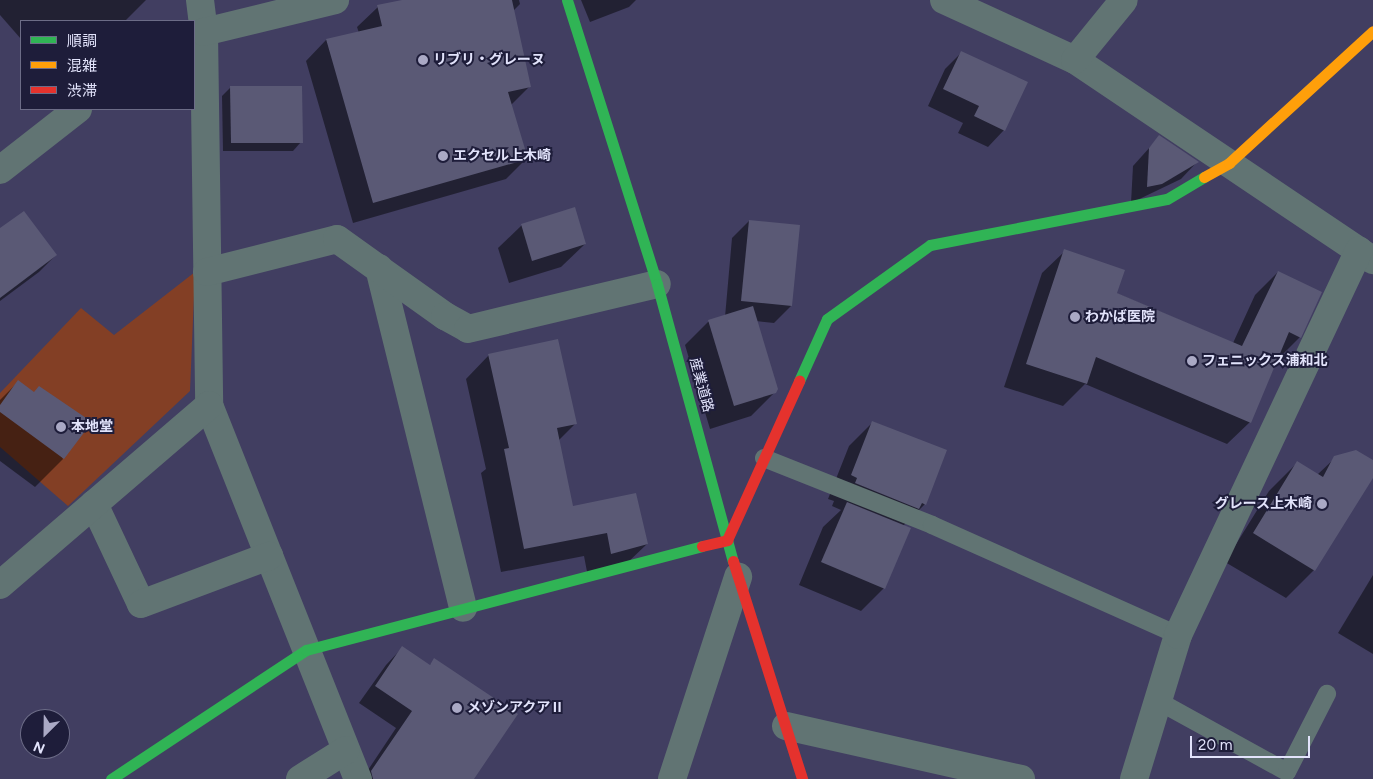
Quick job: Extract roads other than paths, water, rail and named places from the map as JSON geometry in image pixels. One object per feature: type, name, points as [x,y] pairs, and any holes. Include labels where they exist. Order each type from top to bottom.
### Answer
[{"type":"street","points":[[335,0],[199,16],[209,405],[358,779]]},
{"type":"street","name":"産業道路","points":[[566,0],[657,284],[726,540],[802,779]]},
{"type":"street","points":[[944,0],[1075,60],[1369,257],[1178,634],[1134,779]]},
{"type":"street","points":[[1075,60],[1124,0]]},
{"type":"street","points":[[111,779],[306,650],[726,540],[827,320],[930,245],[1166,199],[1229,163],[1373,32]]},
{"type":"street","points":[[0,170],[77,110]]},
{"type":"street","points":[[207,272],[338,239],[468,329],[657,284]]},
{"type":"street","points":[[378,268],[463,608]]},
{"type":"street","points":[[2,580],[209,405]]},
{"type":"street","points":[[94,504],[142,604],[269,556]]},
{"type":"street","points":[[672,779],[738,577]]},
{"type":"street","points":[[786,726],[1021,779]]},
{"type":"street","points":[[300,779],[346,750]]},
{"type":"lane","points":[[764,458],[932,525],[1178,634]]},
{"type":"lane","points":[[1158,701],[1287,772],[1328,694]]},
{"type":"place","name":"リブリ・グレーヌ","points":[[423,60]]},
{"type":"place","name":"エクセル上木崎","points":[[443,156]]},
{"type":"place","name":"わかば医院","points":[[1075,317]]},
{"type":"place","name":"フェニックス浦和北","points":[[1192,361]]},
{"type":"place","name":"本地堂","points":[[61,427]]},
{"type":"place","name":"グレース上木崎","points":[[1322,504]]},
{"type":"place","name":"メゾンアクアⅡ","points":[[457,708]]}]
